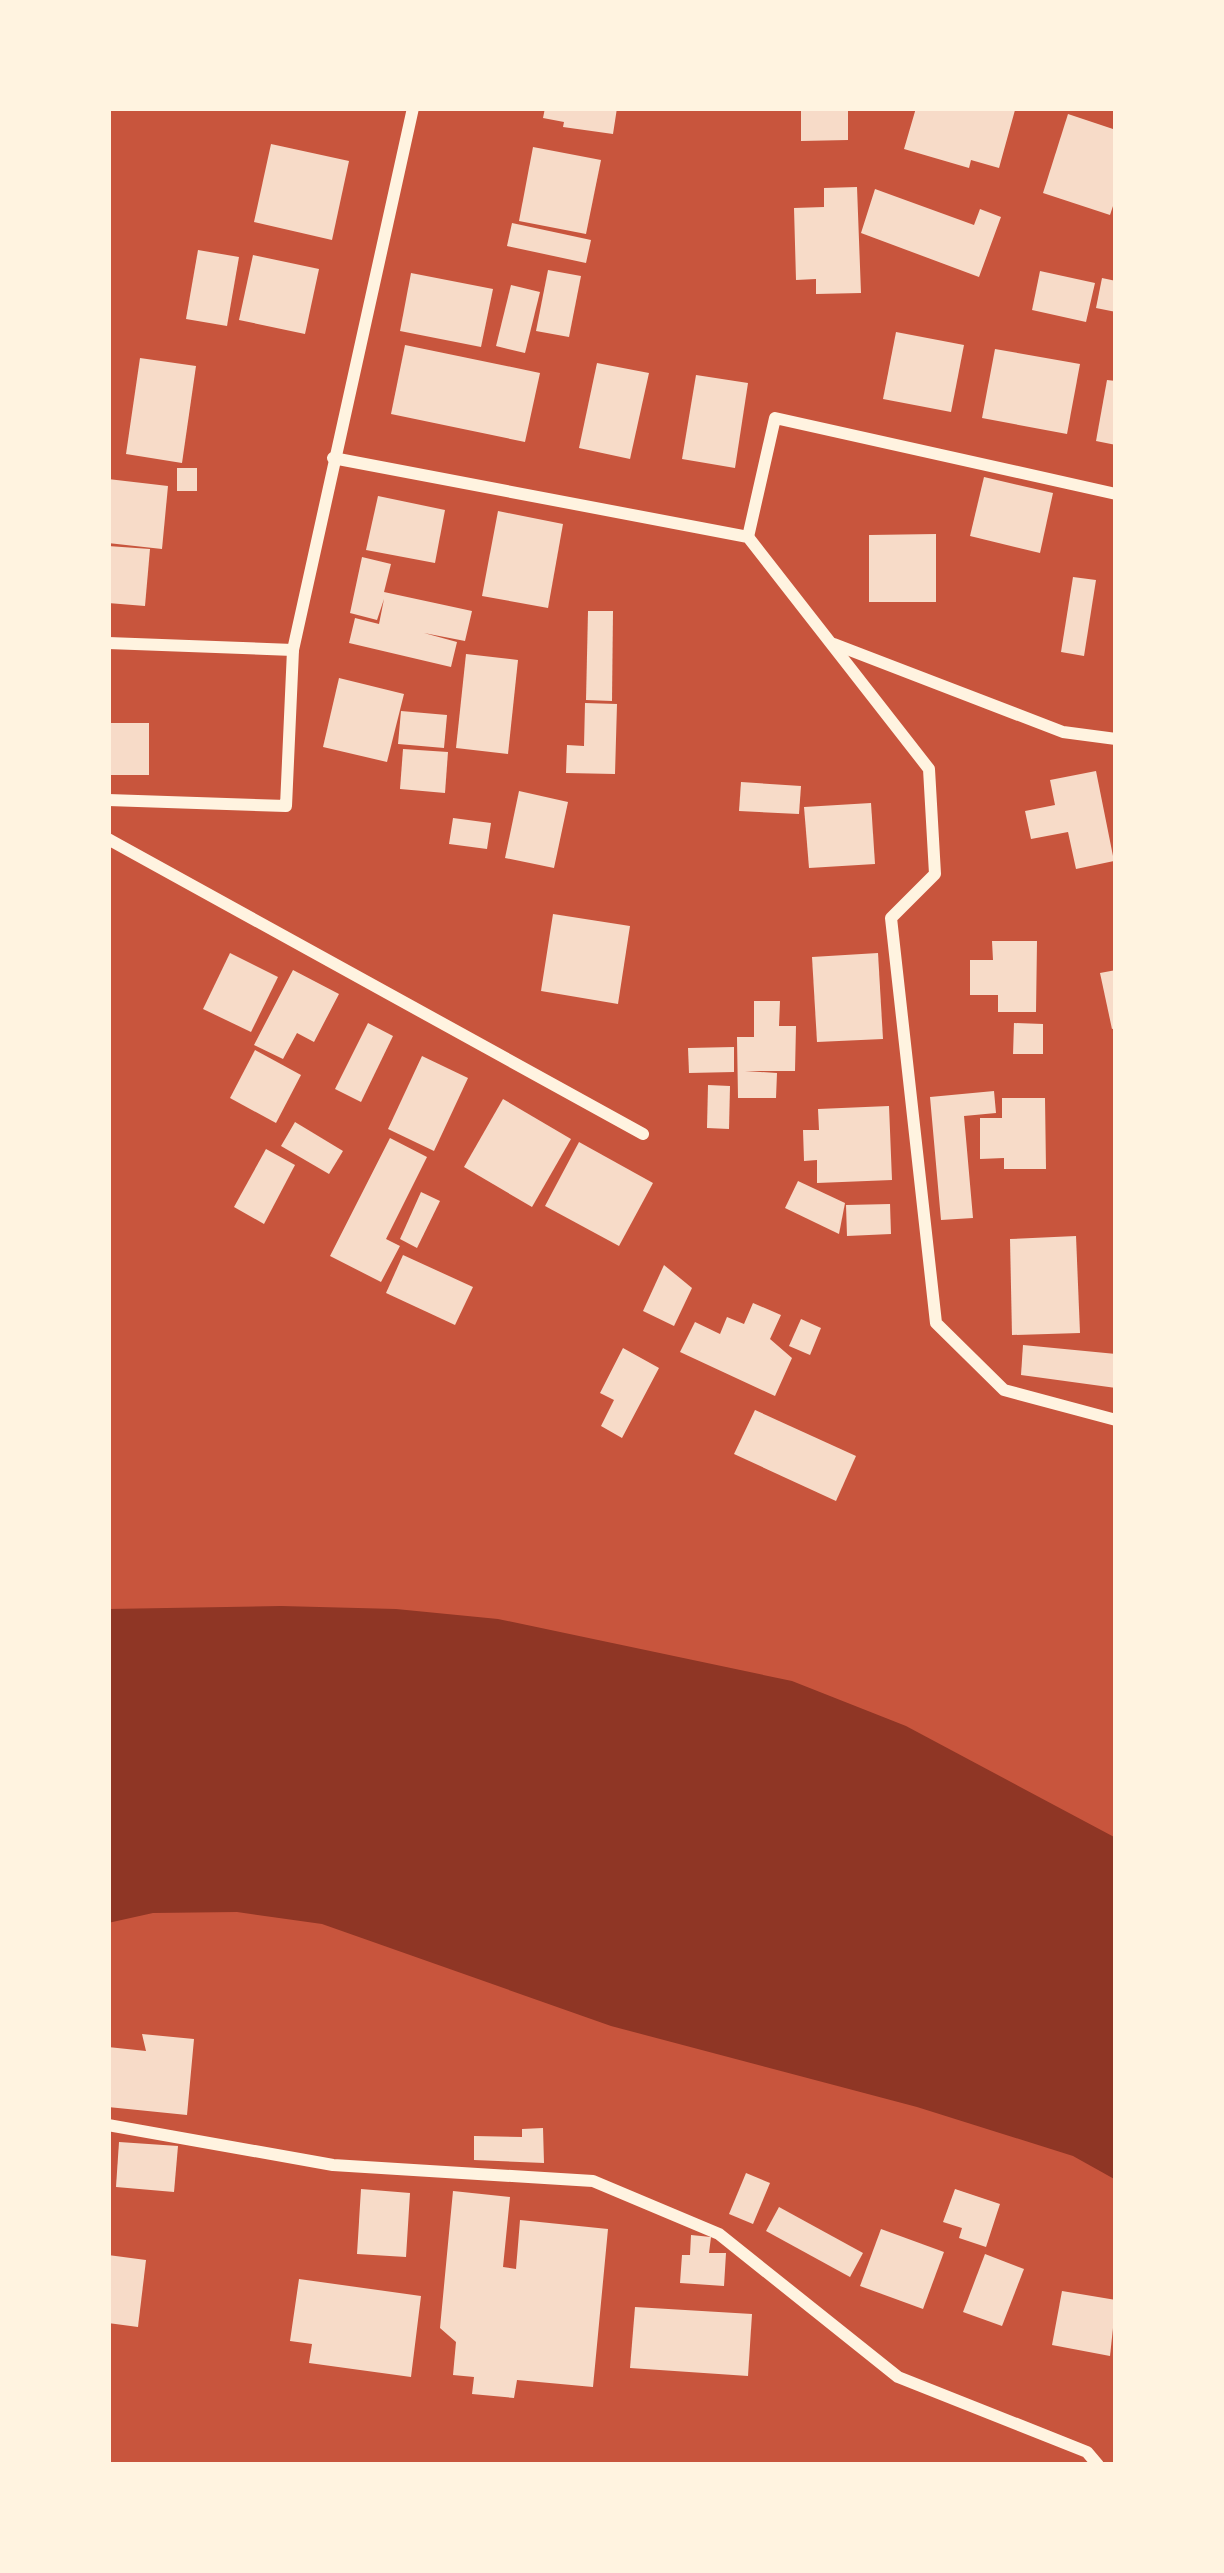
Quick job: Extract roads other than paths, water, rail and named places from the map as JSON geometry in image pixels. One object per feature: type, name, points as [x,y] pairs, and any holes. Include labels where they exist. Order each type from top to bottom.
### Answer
[{"type":"street","points":[[108,800],[286,806],[293,650],[413,108]]},
{"type":"street","points":[[748,537],[776,418],[1116,494]]},
{"type":"street","points":[[333,458],[748,537],[929,769],[935,874],[891,918],[936,1323],[1004,1390],[1116,1420]]},
{"type":"street","points":[[108,643],[293,650]]},
{"type":"street","points":[[834,644],[1063,732],[1116,739]]},
{"type":"street","points":[[108,839],[643,1134]]},
{"type":"street","points":[[108,2125],[333,2165],[593,2181],[719,2234],[898,2377],[1088,2452],[1097,2465]]}]
